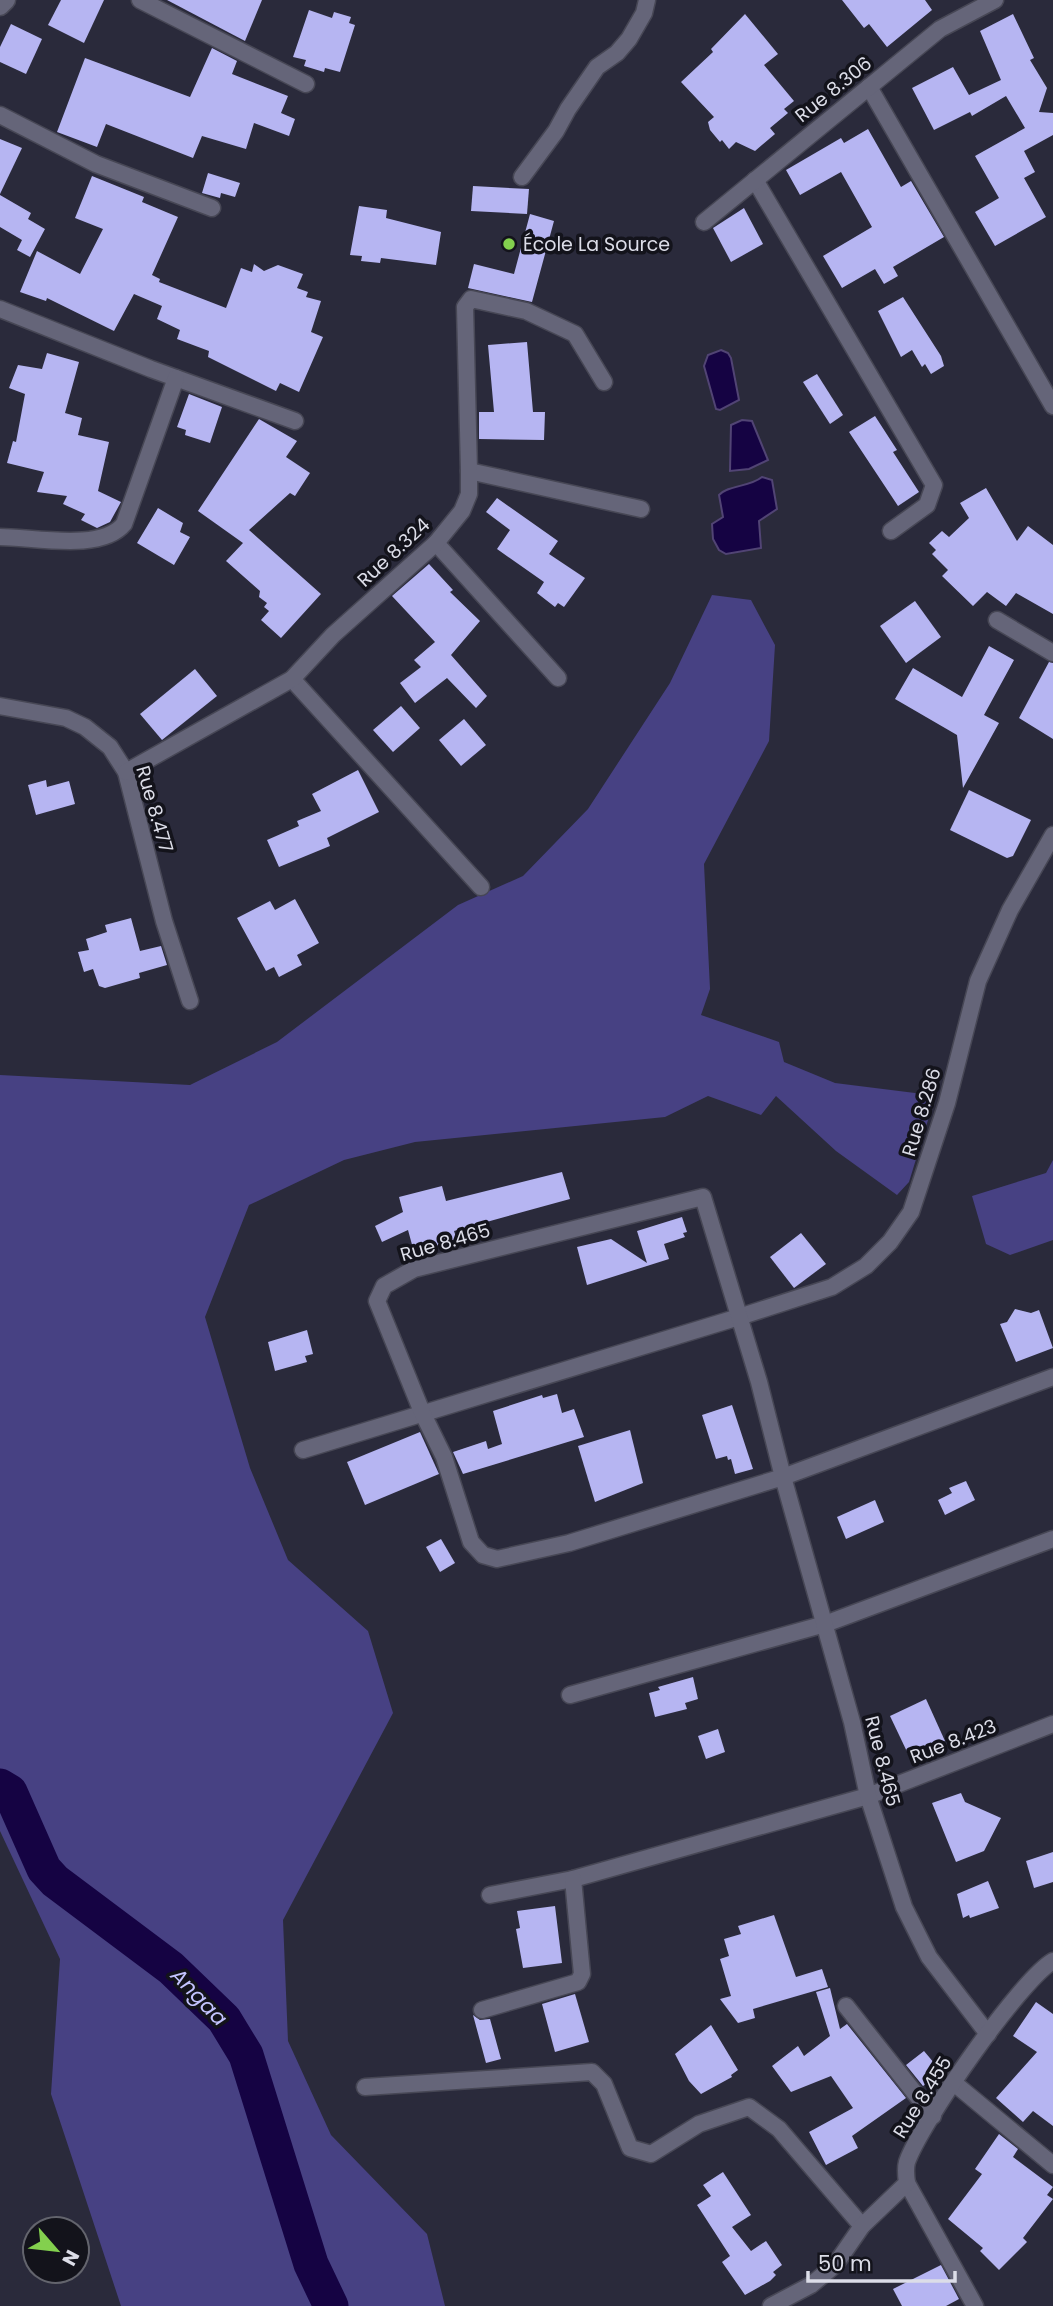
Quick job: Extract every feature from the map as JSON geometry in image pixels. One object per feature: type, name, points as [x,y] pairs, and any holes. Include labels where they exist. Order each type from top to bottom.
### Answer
[{"type":"street","points":[[0,6],[6,0]]},
{"type":"street","points":[[140,0],[306,84]]},
{"type":"street","points":[[522,177],[556,131],[568,108],[597,67],[617,53],[629,38],[644,13],[647,0]]},
{"type":"street","name":"Rue 8.306","points":[[705,222],[940,29],[995,0]]},
{"type":"street","points":[[869,87],[1053,406]]},
{"type":"street","points":[[0,116],[96,164],[212,208]]},
{"type":"street","points":[[755,180],[933,485],[928,505],[891,531]]},
{"type":"street","name":"Rue 8.324","points":[[126,772],[292,679],[332,635],[436,543],[462,511],[468,494],[470,471],[465,307],[471,299],[526,311],[575,334],[604,382]]},
{"type":"street","points":[[0,309],[295,421]]},
{"type":"street","points":[[0,537],[74,540],[117,533],[124,524],[176,378]]},
{"type":"street","points":[[470,471],[641,509]]},
{"type":"street","points":[[436,543],[558,678]]},
{"type":"street","points":[[997,620],[1053,653]]},
{"type":"street","points":[[292,679],[481,887]]},
{"type":"street","name":"Rue 8.477","points":[[0,706],[66,718],[85,727],[110,747],[126,772],[164,921],[190,1000]]},
{"type":"street","name":"Rue 8.286","points":[[303,1450],[832,1287],[866,1266],[890,1242],[911,1213],[947,1103],[978,981],[1010,910],[1049,852],[1053,835]]},
{"type":"street","name":"Rue 8.465","points":[[783,1477],[569,1543],[497,1559],[483,1555],[471,1542],[444,1457],[422,1412],[377,1301],[384,1286],[414,1269],[703,1197],[739,1317],[825,1624],[868,1796],[904,1907],[929,1957],[988,2034]]},
{"type":"street","points":[[783,1477],[1053,1377]]},
{"type":"street","points":[[570,1695],[825,1624],[1053,1539]]},
{"type":"street","name":"Rue 8.423","points":[[490,1895],[573,1879],[868,1796],[1053,1724]]},
{"type":"street","points":[[482,2010],[578,1982],[582,1974],[573,1879]]},
{"type":"street","name":"Rue 8.455","points":[[907,2183],[907,2161],[954,2083],[1013,1998],[1053,1961]]},
{"type":"street","points":[[846,2006],[933,2116]]},
{"type":"street","points":[[365,2087],[592,2072],[604,2084],[630,2148],[651,2154],[699,2124],[749,2107],[779,2129],[862,2225]]},
{"type":"street","points":[[954,2083],[1053,2165]]},
{"type":"street","points":[[771,2306],[811,2285],[835,2265],[862,2225],[907,2183],[975,2306]]},
{"type":"shaded area","points":[[721,350],[731,358],[739,400],[720,410],[716,409],[704,366],[708,355]]},
{"type":"shaded area","points":[[742,420],[752,421],[768,460],[749,469],[730,471],[731,425]]},
{"type":"shaded area","points":[[762,477],[772,480],[777,509],[759,521],[761,548],[726,554],[719,550],[713,539],[712,524],[723,517],[719,495]]},
{"type":"shaded area","points":[[712,595],[751,600],[775,645],[769,741],[704,864],[710,989],[701,1015],[779,1042],[784,1062],[835,1083],[923,1094],[932,1107],[909,1182],[897,1195],[836,1151],[776,1096],[761,1115],[708,1096],[665,1117],[415,1142],[344,1160],[249,1205],[205,1317],[250,1468],[288,1560],[368,1631],[393,1713],[283,1920],[288,2041],[331,2135],[427,2234],[445,2306],[121,2306],[51,2094],[60,1959],[0,1831],[0,1075],[190,1085],[277,1042],[458,905],[523,876],[588,809],[670,683]]},
{"type":"shaded area","points":[[1053,1160],[1053,1240],[1010,1255],[986,1244],[972,1196],[1046,1173]]},
{"type":"building","points":[[61,0],[104,0],[84,43],[48,25]]},
{"type":"building","points":[[167,0],[262,0],[245,41]]},
{"type":"building","points":[[842,0],[925,0],[932,10],[887,47],[869,24],[864,28]]},
{"type":"building","points":[[309,10],[332,18],[334,12],[351,17],[349,23],[355,25],[340,72],[325,68],[324,72],[304,66],[306,60],[293,57]]},
{"type":"building","points":[[745,14],[778,54],[764,65],[794,101],[784,109],[788,113],[770,128],[775,134],[755,151],[736,142],[729,149],[722,140],[720,142],[710,130],[708,122],[714,117],[681,82],[713,52],[711,49]]},
{"type":"building","points":[[1013,14],[1034,58],[1030,60],[1047,88],[1039,112],[1053,113],[1053,135],[1024,151],[1035,172],[1024,178],[1046,217],[995,246],[975,212],[999,198],[975,156],[1025,128],[1006,96],[972,116],[970,112],[934,130],[912,88],[953,67],[969,95],[1001,80],[980,31]]},
{"type":"building","points":[[11,24],[42,39],[26,74],[0,62],[0,47]]},
{"type":"building","points":[[212,48],[237,61],[232,74],[288,96],[281,113],[295,119],[289,136],[254,123],[246,149],[202,136],[193,158],[106,124],[97,147],[57,132],[85,58],[190,97]]},
{"type":"building","points":[[868,129],[901,187],[911,181],[944,237],[893,267],[898,276],[884,284],[875,269],[842,288],[823,256],[872,227],[841,172],[800,195],[786,170],[841,138],[844,143]]},
{"type":"building","points":[[0,139],[22,148],[0,194]]},
{"type":"building","points":[[208,173],[240,183],[235,197],[221,193],[220,198],[202,193]]},
{"type":"building","points":[[92,176],[144,197],[142,202],[178,217],[152,275],[160,279],[159,282],[226,308],[241,268],[252,272],[254,264],[264,271],[278,265],[303,274],[297,288],[308,292],[306,297],[321,301],[311,332],[323,337],[299,392],[280,383],[276,391],[208,357],[209,351],[177,339],[180,330],[157,319],[162,306],[134,294],[114,331],[47,298],[46,301],[20,292],[37,251],[80,274],[103,229],[75,218]]},
{"type":"building","points":[[473,186],[529,189],[527,214],[471,211]]},
{"type":"building","points":[[0,195],[31,213],[28,219],[45,229],[30,257],[17,250],[22,240],[0,227]]},
{"type":"building","points":[[359,206],[387,210],[386,218],[441,232],[436,265],[381,258],[380,263],[361,261],[362,256],[350,255]]},
{"type":"building","points":[[744,208],[763,244],[731,262],[713,228]]},
{"type":"building","points":[[530,214],[554,221],[532,302],[468,288],[474,264],[514,274]]},
{"type":"building","points":[[903,297],[941,356],[944,366],[931,374],[925,364],[922,367],[912,350],[901,357],[878,311]]},
{"type":"building","points":[[527,342],[533,412],[545,412],[544,440],[479,439],[479,412],[494,412],[488,345]]},
{"type":"building","points":[[47,353],[79,362],[65,413],[82,418],[78,435],[109,442],[98,491],[121,502],[110,522],[97,528],[81,520],[85,514],[63,504],[67,496],[37,492],[44,472],[7,463],[13,441],[16,442],[25,394],[9,388],[18,365],[42,369]]},
{"type":"building","points":[[817,374],[843,415],[830,424],[803,382]]},
{"type":"building","points":[[189,394],[222,407],[210,443],[185,435],[186,430],[177,427]]},
{"type":"building","points":[[875,416],[897,450],[893,452],[919,492],[898,506],[849,432]]},
{"type":"building","points":[[259,419],[297,441],[286,457],[310,473],[295,496],[290,493],[249,530],[321,594],[281,638],[261,620],[269,611],[264,607],[267,603],[259,597],[260,591],[226,561],[243,543],[198,511]]},
{"type":"building","points":[[986,488],[1017,541],[1028,526],[1053,545],[1053,614],[1016,593],[1006,606],[987,592],[973,606],[942,576],[948,570],[932,554],[936,550],[929,543],[942,531],[949,537],[969,518],[960,503]]},
{"type":"building","points":[[497,498],[558,541],[549,554],[585,578],[564,607],[558,603],[555,607],[537,593],[544,582],[497,549],[510,530],[486,512]]},
{"type":"building","points":[[158,508],[183,523],[180,532],[190,537],[174,565],[137,543]]},
{"type":"building","points":[[429,564],[453,590],[450,592],[480,621],[451,655],[487,696],[476,708],[447,678],[415,703],[400,683],[421,667],[414,660],[435,642],[392,596]]},
{"type":"building","points":[[915,601],[941,637],[906,663],[880,626]]},
{"type":"building","points":[[989,646],[1014,660],[984,715],[999,723],[963,788],[957,735],[895,699],[913,668],[962,697]]},
{"type":"building","points":[[1049,662],[1053,663],[1053,739],[1019,718]]},
{"type":"building","points":[[195,669],[217,696],[162,740],[140,714]]},
{"type":"building","points":[[401,706],[420,728],[393,752],[373,730]]},
{"type":"building","points":[[464,719],[486,745],[461,766],[439,740]]},
{"type":"building","points":[[358,770],[379,812],[327,838],[330,846],[279,867],[267,840],[299,826],[297,821],[321,811],[312,794]]},
{"type":"building","points":[[46,780],[47,787],[69,781],[75,804],[36,815],[28,785]]},
{"type":"building","points":[[969,790],[1031,820],[1013,856],[1007,858],[950,830]]},
{"type":"building","points":[[295,899],[319,943],[297,955],[302,965],[279,977],[274,967],[266,971],[237,918],[270,901],[275,910]]},
{"type":"building","points":[[131,918],[140,951],[161,946],[167,965],[139,973],[140,978],[105,988],[99,986],[93,969],[84,972],[78,952],[89,950],[86,939],[107,932],[105,925]]},
{"type":"building","points":[[562,1172],[570,1199],[454,1231],[457,1240],[414,1252],[408,1230],[382,1242],[375,1226],[403,1212],[399,1197],[442,1186],[446,1201]]},
{"type":"building","points":[[682,1217],[687,1232],[683,1233],[685,1237],[664,1244],[669,1259],[587,1285],[577,1247],[611,1239],[647,1263],[637,1231]]},
{"type":"building","points":[[801,1233],[826,1264],[794,1288],[770,1257]]},
{"type":"building","points":[[1015,1309],[1031,1313],[1039,1310],[1053,1348],[1016,1362],[1000,1324],[1007,1322]]},
{"type":"building","points":[[307,1330],[313,1354],[305,1356],[307,1362],[275,1371],[268,1342]]},
{"type":"building","points":[[557,1394],[562,1413],[574,1409],[584,1437],[463,1474],[453,1452],[486,1441],[488,1449],[502,1444],[493,1411],[542,1395],[543,1398]]},
{"type":"building","points":[[732,1405],[753,1469],[735,1474],[731,1459],[728,1460],[727,1456],[716,1459],[702,1415]]},
{"type":"building","points":[[630,1430],[643,1483],[595,1502],[578,1446]]},
{"type":"building","points":[[420,1432],[439,1474],[365,1505],[347,1462]]},
{"type":"building","points":[[966,1481],[975,1500],[945,1515],[938,1500],[952,1493],[949,1488]]},
{"type":"building","points":[[875,1500],[884,1522],[846,1539],[837,1517]]},
{"type":"building","points":[[441,1539],[455,1563],[440,1572],[426,1547]]},
{"type":"building","points":[[693,1677],[698,1699],[685,1703],[687,1709],[655,1717],[649,1693],[660,1690],[658,1687]]},
{"type":"building","points":[[926,1699],[945,1741],[910,1758],[890,1716]]},
{"type":"building","points":[[718,1729],[725,1752],[706,1759],[698,1736]]},
{"type":"building","points":[[961,1793],[965,1802],[1001,1818],[984,1851],[956,1862],[932,1803]]},
{"type":"building","points":[[1053,1852],[1053,1882],[1034,1888],[1026,1861]]},
{"type":"building","points":[[988,1881],[999,1908],[963,1918],[957,1894]]},
{"type":"building","points":[[555,1906],[562,1963],[523,1968],[516,1929],[520,1928],[517,1911]]},
{"type":"building","points":[[774,1915],[796,1977],[822,1969],[828,1987],[753,2009],[755,2018],[738,2023],[720,1999],[731,1996],[720,1959],[729,1956],[724,1939],[741,1934],[738,1926]]},
{"type":"building","points":[[830,1988],[840,2029],[847,2024],[906,2098],[852,2136],[858,2148],[826,2165],[809,2132],[853,2108],[831,2076],[791,2092],[772,2066],[798,2046],[804,2056],[830,2036],[816,1992]]},
{"type":"building","points":[[575,1994],[589,2042],[555,2052],[542,2004]]},
{"type":"building","points":[[1036,2002],[1053,2014],[1053,2126],[1033,2111],[1023,2122],[996,2098],[1037,2052],[1013,2036]]},
{"type":"building","points":[[473,2015],[480,2020],[490,2019],[501,2059],[486,2063]]},
{"type":"building","points":[[711,2025],[738,2070],[732,2077],[701,2094],[689,2081],[675,2054]]},
{"type":"building","points":[[924,2051],[945,2076],[930,2089],[926,2084],[923,2086],[906,2065]]},
{"type":"building","points":[[999,2134],[1018,2149],[1013,2157],[1053,2187],[1047,2195],[1053,2199],[1023,2238],[1027,2242],[999,2270],[980,2251],[983,2248],[948,2219],[982,2174],[975,2169]]},
{"type":"building","points":[[723,2172],[751,2215],[732,2227],[751,2251],[766,2241],[782,2265],[773,2272],[776,2275],[770,2281],[745,2295],[722,2262],[730,2256],[697,2205],[711,2196],[703,2185]]},
{"type":"building","points":[[941,2265],[959,2299],[946,2306],[902,2306],[893,2289]]},
{"type":"waterway","name":"Angaa","points":[[0,1786],[10,1792],[44,1869],[55,1881],[171,1968],[224,2019],[246,2055],[311,2264],[331,2306]]},
{"type":"place","name":"École La Source","points":[[509,244]]}]
